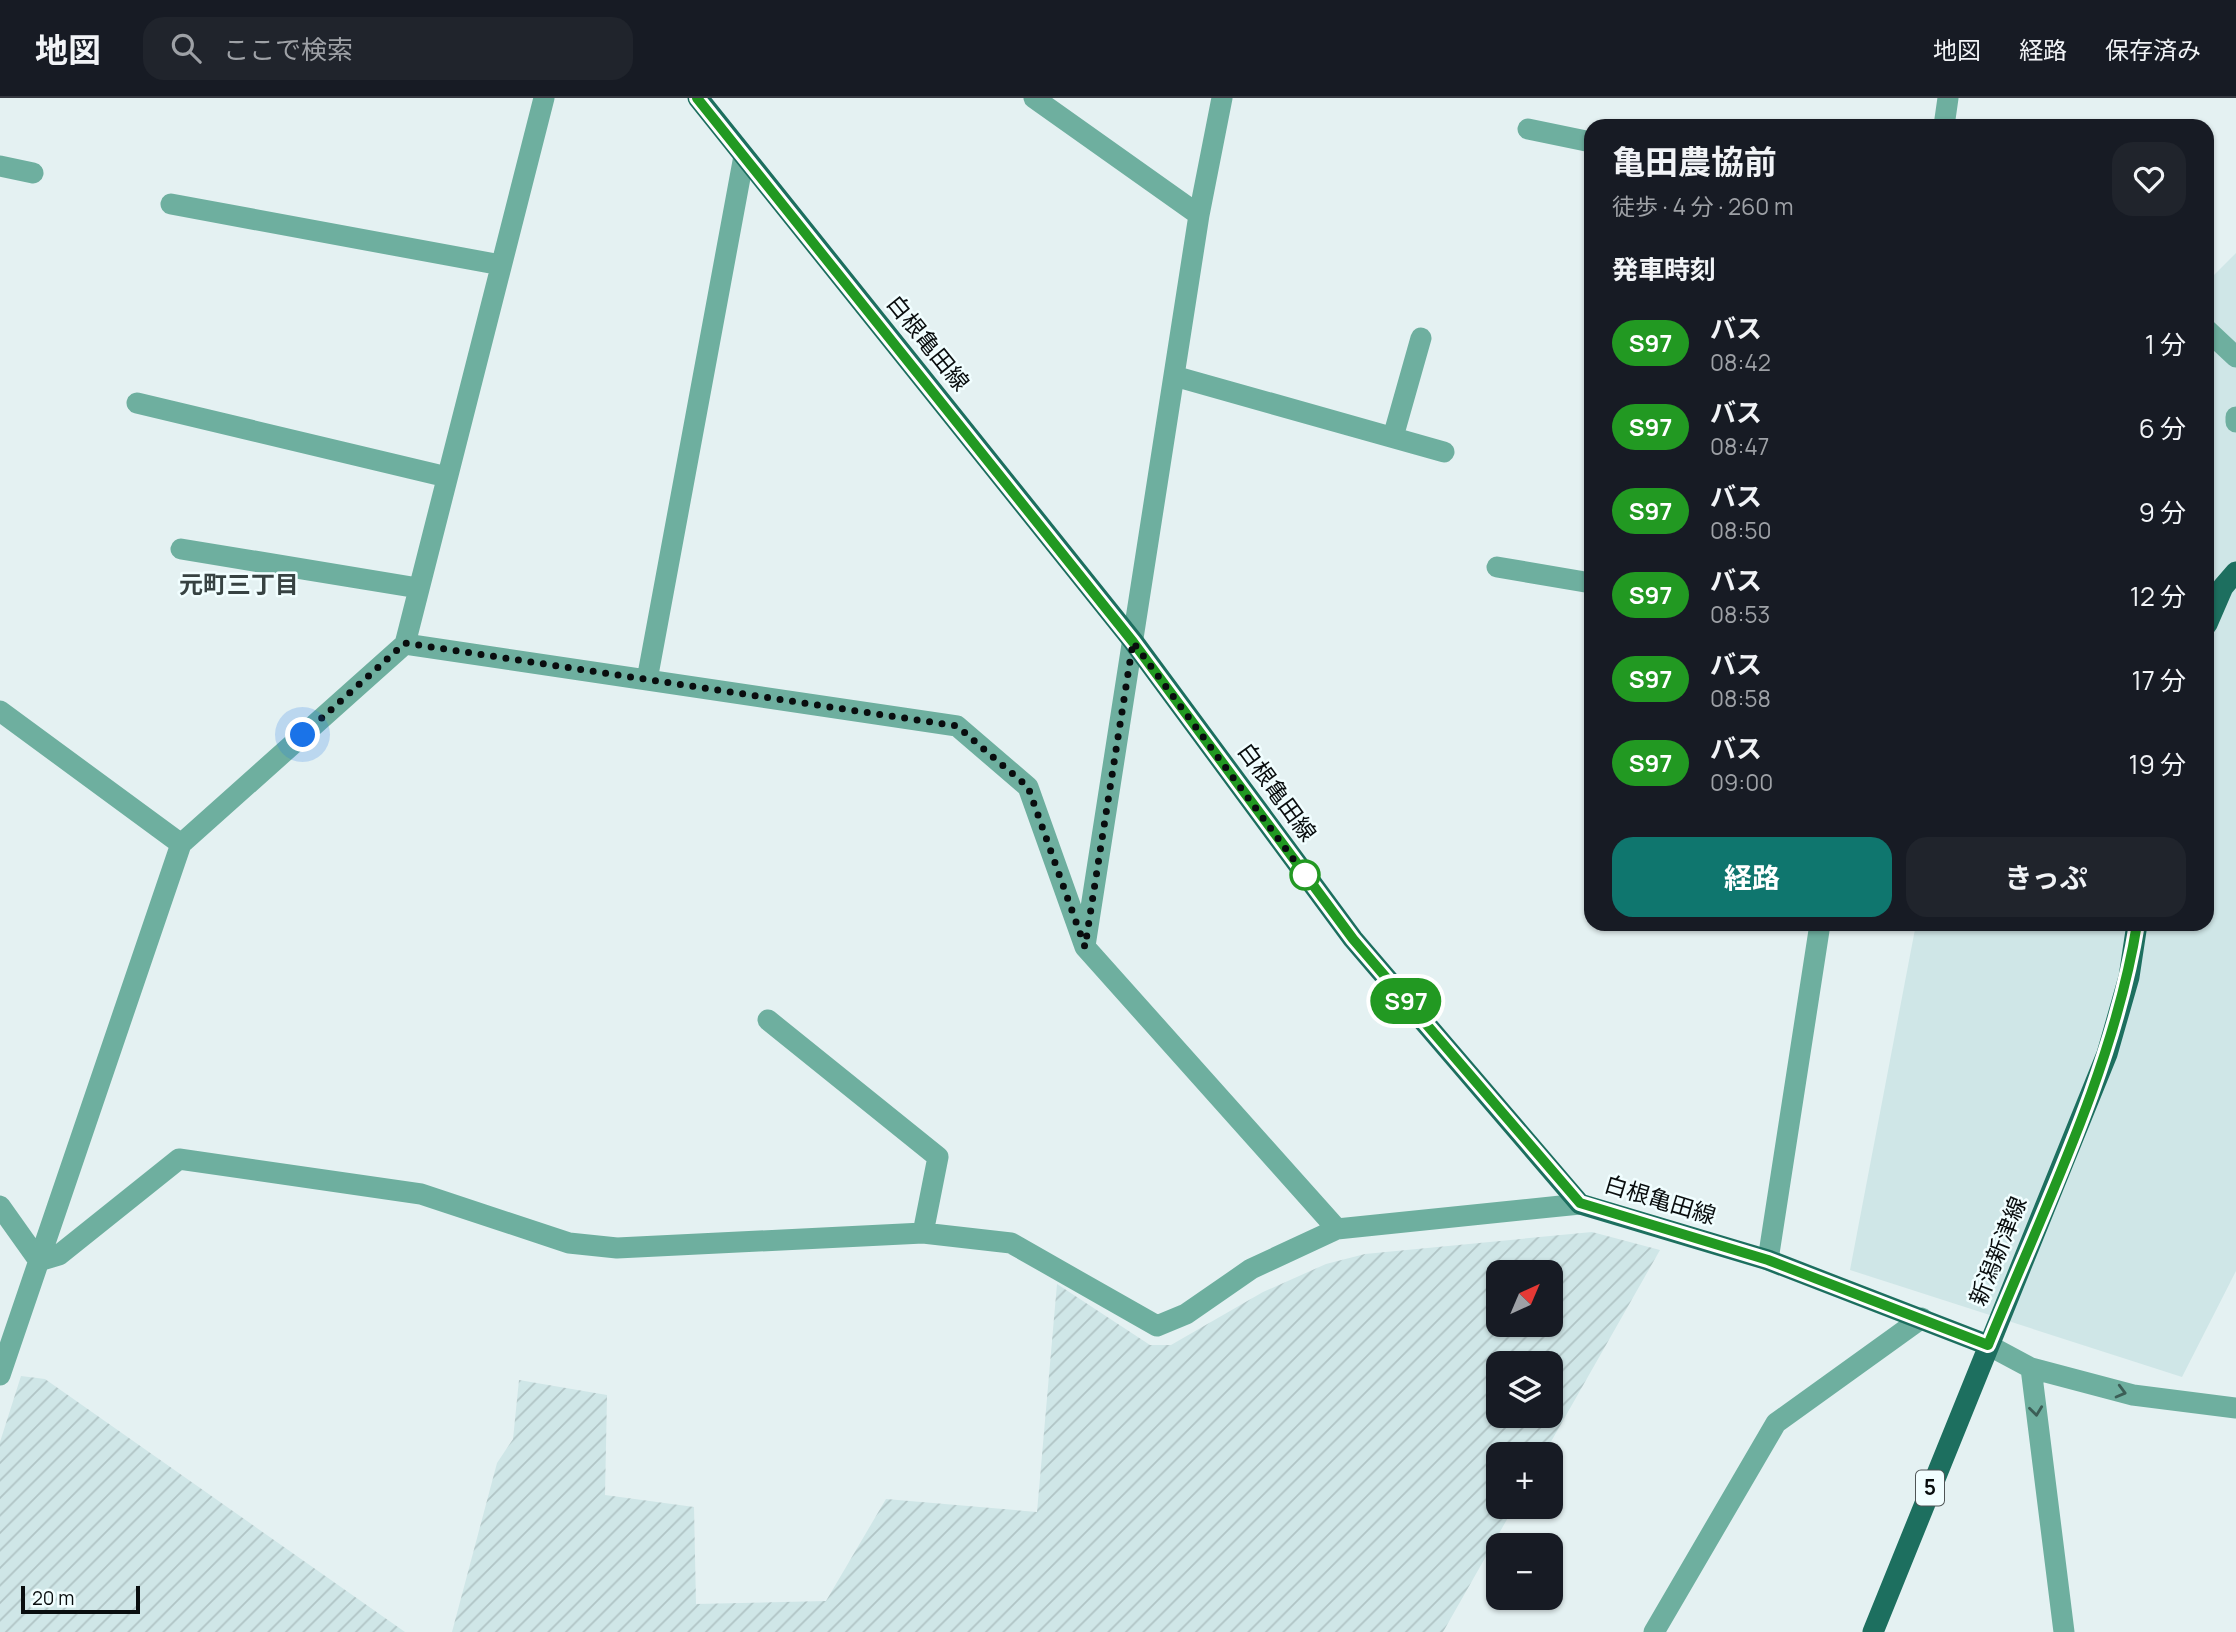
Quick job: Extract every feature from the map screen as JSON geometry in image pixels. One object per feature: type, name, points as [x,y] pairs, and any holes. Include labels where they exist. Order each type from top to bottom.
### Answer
[{"type":"main road","name":"白根亀田線","points":[[698,98],[1133,642],[1353,939],[1580,1203],[1768,1260],[1988,1345]]},
{"type":"main road","points":[[2214,608],[2223,587],[2236,572]]},
{"type":"main road","name":"新潟新津線","points":[[1872,1632],[2107,1054],[2129,977],[2136,931]]},
{"type":"street","points":[[0,1376],[10,1319],[39,1261],[181,844],[405,643],[544,98]]},
{"type":"street","points":[[1034,98],[1199,215]]},
{"type":"street","points":[[1085,947],[1199,215],[1222,98]]},
{"type":"street","points":[[1945,119],[1948,98]]},
{"type":"street","points":[[1528,129],[1584,141]]},
{"type":"street","points":[[647,680],[744,156]]},
{"type":"street","points":[[0,166],[33,173]]},
{"type":"street","points":[[171,204],[501,265]]},
{"type":"street","points":[[2214,337],[2236,357]]},
{"type":"street","points":[[1393,437],[1421,338]]},
{"type":"street","points":[[1174,376],[1444,452]]},
{"type":"street","points":[[137,403],[447,478]]},
{"type":"street","points":[[181,549],[418,588]]},
{"type":"street","points":[[1497,568],[1584,582]]},
{"type":"street","points":[[405,643],[957,726],[1028,787],[1085,947],[1337,1229]]},
{"type":"street","points":[[0,712],[181,844]]},
{"type":"street","points":[[1768,1260],[1819,931]]},
{"type":"street","points":[[768,1020],[938,1157],[923,1233]]},
{"type":"street","points":[[39,1261],[59,1255],[179,1159],[421,1194],[569,1243],[617,1248],[923,1233],[1011,1243],[1157,1326],[1186,1314],[1251,1269],[1337,1229],[1580,1203]]},
{"type":"street","points":[[0,1206],[39,1261]]},
{"type":"street","points":[[1654,1632],[1776,1423],[1922,1318]]},
{"type":"street","points":[[1988,1345],[2031,1367],[2133,1395],[2236,1408]]},
{"type":"street","points":[[2031,1367],[2064,1632]]},
{"type":"shaded area","points":[[2236,253],[2236,1271],[2182,1377],[1850,1270],[1915,931],[2214,931],[2214,275]]},
{"type":"shaded area","points":[[1592,1232],[1660,1250],[1563,1421],[1563,1351],[1486,1351],[1486,1428],[1559,1428],[1551,1442],[1486,1442],[1486,1519],[1507,1519],[1499,1533],[1486,1533],[1486,1556],[1443,1632],[452,1632],[497,1463],[513,1439],[519,1380],[607,1395],[605,1495],[694,1507],[696,1604],[826,1601],[886,1499],[1037,1512],[1057,1284],[1150,1345],[1171,1345],[1263,1292],[1326,1264],[1365,1254]]},
{"type":"shaded area","points":[[21,1376],[45,1379],[405,1632],[0,1632],[0,1442]]},
{"type":"bus line","name":"S97","points":[[697,98],[1133,642],[1353,939],[1580,1203],[1768,1260],[1988,1345],[2107,1054],[2129,977],[2136,931]]},
{"type":"district","name":"元町三丁目","points":[[239,585]]},
{"type":"route","points":[[303,735],[405,643],[957,726],[1028,787],[1085,947],[1133,642],[1305,875]]}]
